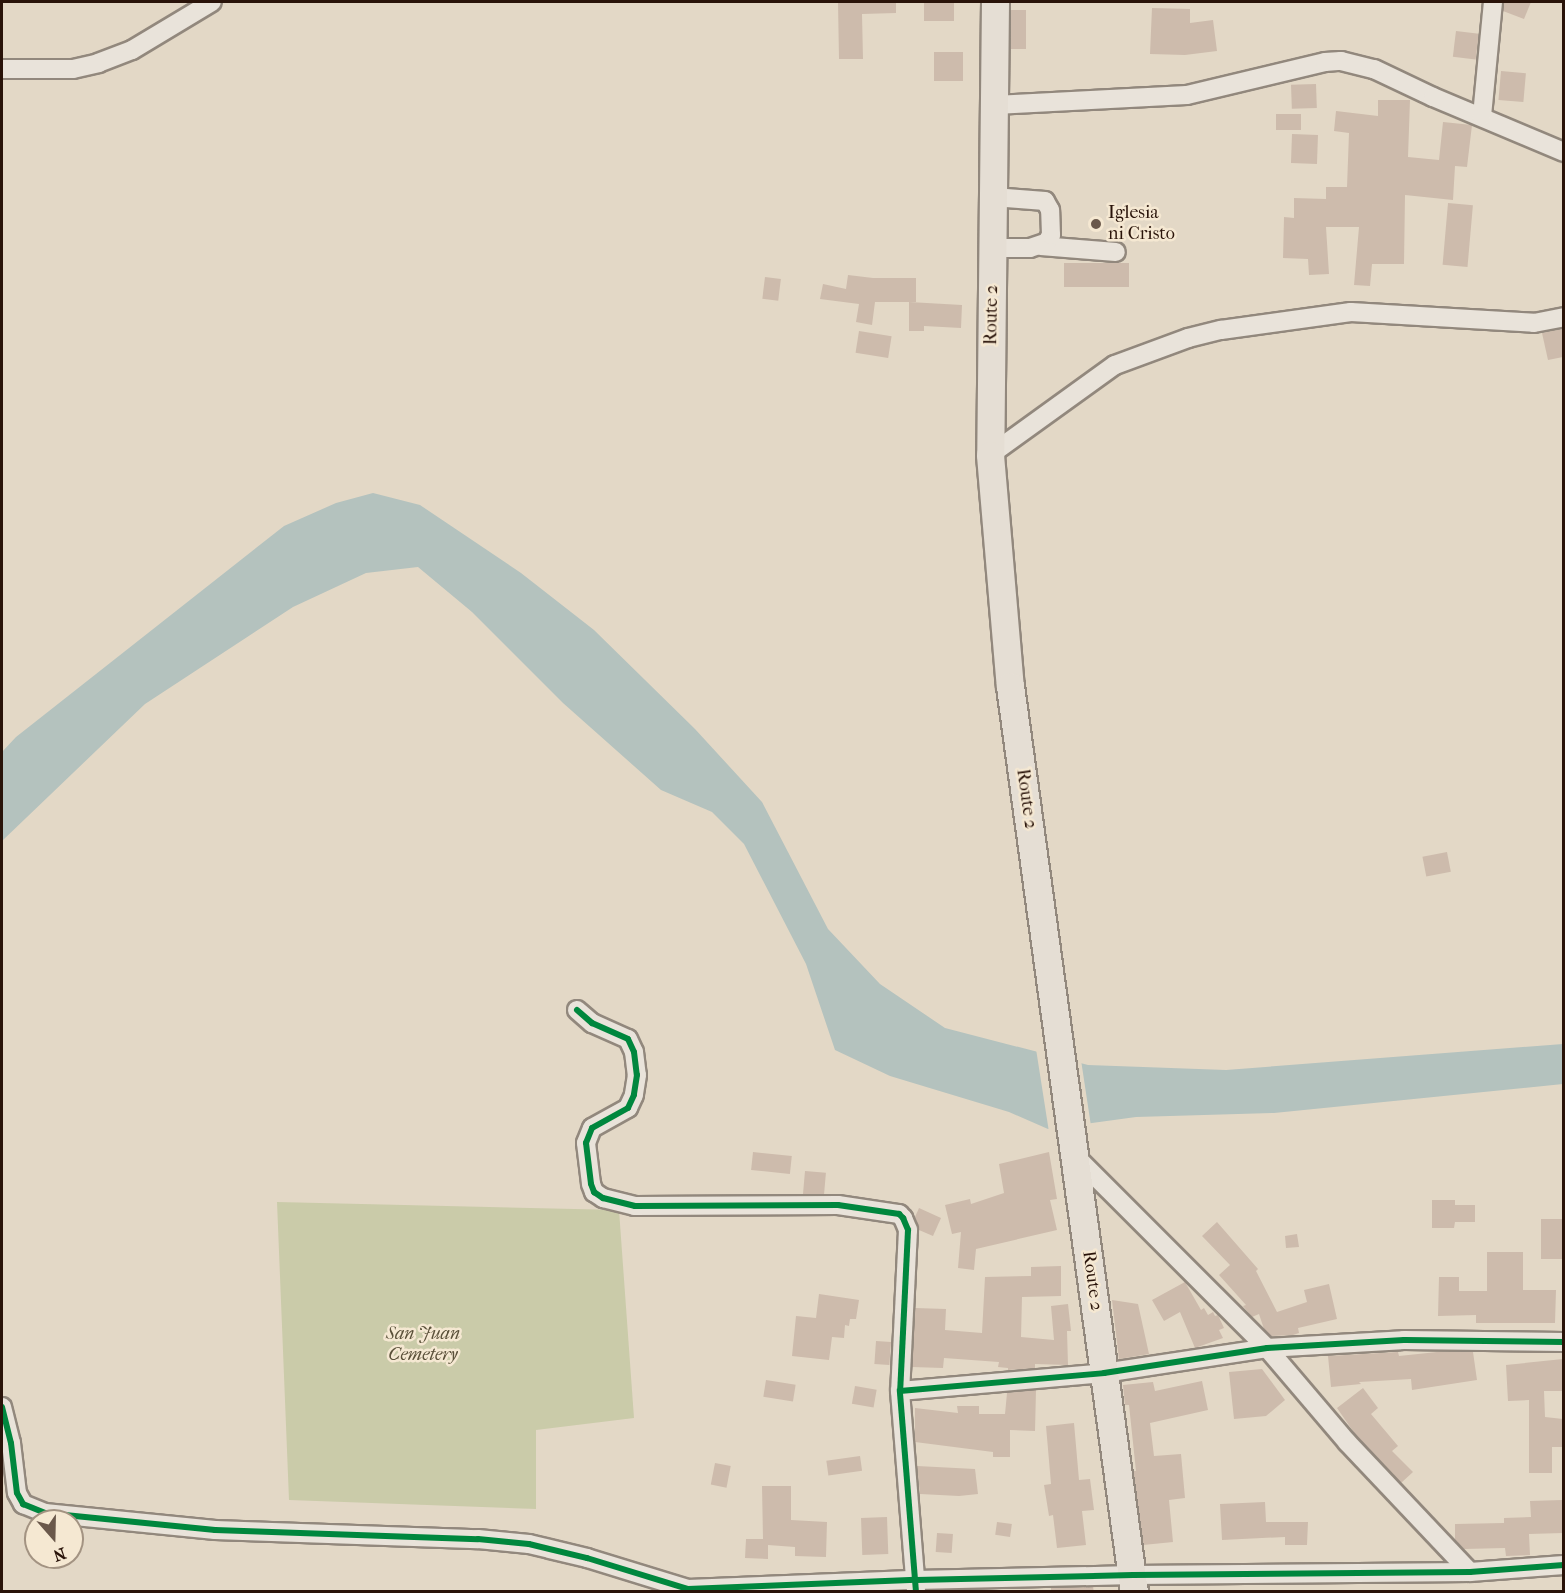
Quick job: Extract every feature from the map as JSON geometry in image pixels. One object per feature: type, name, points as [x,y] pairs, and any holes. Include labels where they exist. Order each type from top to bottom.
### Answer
[{"type":"highway","name":"Route 2","points":[[995,2],[990,455],[1010,686],[1133,1583]]},
{"type":"street","points":[[2,69],[73,69],[112,59],[148,41],[212,2]]},
{"type":"street","points":[[1482,116],[1493,2]]},
{"type":"street","points":[[995,105],[1187,95],[1325,62],[1341,61],[1374,69],[1433,97],[1563,152]]},
{"type":"street","points":[[993,197],[1045,201],[1050,210],[1051,235],[1041,246]]},
{"type":"street","points":[[993,248],[1041,246],[1116,252]]},
{"type":"street","points":[[990,455],[1115,364],[1156,348],[1210,333],[1351,312],[1534,323],[1563,317]]},
{"type":"street","points":[[577,1010],[592,1023],[628,1039],[634,1052],[637,1075],[634,1095],[628,1108],[592,1128],[586,1143],[591,1184],[594,1192],[603,1198],[636,1206],[838,1205],[899,1214],[903,1218],[909,1230],[900,1391],[916,1586]]},
{"type":"street","points":[[1073,1145],[1267,1348],[1347,1442],[1470,1572]]},
{"type":"street","points":[[900,1391],[1104,1373],[1267,1348],[1404,1340],[1563,1342]]},
{"type":"street","points":[[2,1407],[11,1443],[19,1499]]},
{"type":"street","points":[[2,1492],[19,1499],[29,1508],[45,1513],[214,1530],[478,1539],[529,1544],[587,1558],[688,1590],[1133,1583],[1470,1572],[1563,1565]]},
{"type":"green space","name":"San Juan Cemetery","points":[[277,1202],[619,1210],[634,1418],[536,1430],[536,1509],[289,1500]]},
{"type":"shaded area","points":[[373,493],[420,505],[521,573],[594,630],[695,729],[762,802],[828,929],[880,984],[945,1028],[1088,1065],[1226,1070],[1563,1044],[1563,1084],[1274,1113],[1136,1117],[1048,1129],[1009,1112],[890,1076],[835,1050],[806,964],[744,844],[712,812],[661,790],[563,703],[472,612],[418,567],[366,573],[293,607],[145,704],[2,841],[2,752],[16,737],[284,526],[336,503]]},
{"type":"pier","points":[[1036,1049],[1081,1060],[1091,1126],[1049,1132]]},
{"type":"building","points":[[838,2],[896,2],[896,13],[862,14],[863,59],[839,59]]},
{"type":"building","points":[[924,2],[954,2],[954,21],[924,21]]},
{"type":"building","points":[[1504,2],[1531,2],[1524,19],[1503,11]]},
{"type":"building","points":[[1152,8],[1190,9],[1190,23],[1213,20],[1217,51],[1185,55],[1150,54]]},
{"type":"building","points":[[1011,10],[1026,10],[1026,49],[1011,49]]},
{"type":"building","points":[[1456,31],[1479,34],[1476,60],[1453,57]]},
{"type":"building","points":[[934,52],[963,52],[963,81],[934,81]]},
{"type":"building","points":[[1501,71],[1526,73],[1523,102],[1498,100]]},
{"type":"building","points":[[1316,84],[1317,108],[1292,109],[1291,85]]},
{"type":"building","points":[[1378,100],[1410,100],[1408,157],[1439,160],[1443,122],[1472,125],[1467,167],[1455,166],[1453,200],[1405,195],[1404,264],[1372,264],[1370,286],[1354,285],[1359,227],[1326,227],[1329,274],[1309,275],[1308,259],[1283,258],[1284,217],[1294,218],[1294,198],[1326,199],[1326,187],[1347,187],[1349,133],[1334,131],[1336,111],[1378,116]]},
{"type":"building","points":[[1276,114],[1301,114],[1301,130],[1276,130]]},
{"type":"building","points":[[1292,134],[1318,135],[1317,164],[1291,163]]},
{"type":"building","points":[[1448,203],[1473,205],[1468,267],[1443,265]]},
{"type":"building","points":[[1064,263],[1129,263],[1129,287],[1064,287]]},
{"type":"building","points":[[848,275],[873,278],[916,278],[916,302],[875,302],[872,325],[856,322],[859,304],[820,299],[823,284],[846,289]]},
{"type":"building","points":[[765,277],[781,279],[778,301],[762,299]]},
{"type":"building","points":[[909,302],[962,305],[961,328],[924,326],[924,331],[909,331]]},
{"type":"building","points":[[1563,329],[1563,357],[1548,360],[1542,333]]},
{"type":"building","points":[[859,331],[892,336],[888,358],[856,353]]},
{"type":"building","points":[[1447,852],[1451,872],[1426,876],[1422,857]]},
{"type":"building","points":[[753,1152],[792,1156],[790,1174],[751,1170]]},
{"type":"building","points":[[1049,1152],[1057,1199],[1050,1200],[1057,1230],[976,1249],[974,1270],[958,1268],[961,1232],[952,1234],[945,1205],[970,1199],[971,1204],[1004,1193],[999,1164]]},
{"type":"building","points":[[805,1171],[826,1173],[824,1196],[803,1194]]},
{"type":"building","points":[[1432,1200],[1455,1200],[1455,1205],[1475,1205],[1475,1222],[1455,1222],[1454,1228],[1432,1228]]},
{"type":"building","points":[[919,1208],[941,1218],[933,1236],[919,1230],[915,1217]]},
{"type":"building","points":[[1541,1219],[1563,1219],[1563,1259],[1541,1259]]},
{"type":"building","points":[[1217,1222],[1258,1269],[1256,1271],[1277,1312],[1307,1302],[1304,1290],[1329,1284],[1337,1319],[1298,1328],[1299,1333],[1293,1335],[1271,1336],[1264,1329],[1259,1314],[1252,1317],[1243,1306],[1246,1305],[1219,1275],[1230,1265],[1202,1236]]},
{"type":"building","points":[[1297,1234],[1299,1247],[1286,1248],[1285,1236]]},
{"type":"building","points":[[1487,1252],[1523,1252],[1523,1290],[1556,1290],[1555,1323],[1476,1323],[1476,1315],[1438,1316],[1439,1277],[1459,1277],[1459,1291],[1487,1291]]},
{"type":"building","points":[[1061,1266],[1061,1296],[1022,1297],[1021,1337],[1054,1340],[1051,1306],[1068,1304],[1071,1331],[1067,1331],[1068,1365],[1035,1364],[1035,1368],[1008,1370],[1008,1368],[998,1367],[999,1362],[944,1358],[943,1368],[912,1367],[915,1308],[946,1309],[945,1330],[982,1333],[985,1277],[1031,1276],[1031,1267]]},
{"type":"building","points":[[1185,1282],[1201,1310],[1204,1308],[1208,1315],[1213,1312],[1215,1316],[1218,1315],[1224,1328],[1219,1330],[1223,1338],[1195,1348],[1180,1312],[1164,1321],[1152,1300]]},
{"type":"building","points":[[819,1294],[859,1300],[856,1319],[850,1319],[849,1326],[845,1325],[844,1338],[832,1337],[829,1360],[792,1356],[796,1316],[816,1318]]},
{"type":"building","points":[[1112,1300],[1138,1304],[1149,1354],[1119,1359]]},
{"type":"building","points":[[876,1341],[891,1342],[889,1365],[874,1364]]},
{"type":"building","points":[[1398,1352],[1399,1356],[1437,1352],[1473,1352],[1477,1380],[1412,1390],[1411,1379],[1359,1382],[1361,1384],[1331,1387],[1328,1356]]},
{"type":"building","points":[[1563,1359],[1563,1391],[1544,1391],[1545,1417],[1563,1419],[1563,1447],[1552,1447],[1552,1473],[1529,1473],[1529,1400],[1508,1401],[1506,1365]]},
{"type":"building","points":[[1262,1369],[1285,1400],[1266,1416],[1234,1419],[1229,1372]]},
{"type":"building","points":[[766,1380],[796,1385],[793,1401],[763,1397]]},
{"type":"building","points":[[1202,1381],[1208,1410],[1150,1423],[1154,1456],[1181,1454],[1185,1498],[1169,1500],[1173,1542],[1143,1545],[1133,1471],[1136,1471],[1129,1405],[1125,1405],[1123,1385],[1153,1382],[1155,1391]]},
{"type":"building","points":[[855,1386],[877,1390],[874,1408],[852,1404]]},
{"type":"building","points":[[1363,1388],[1378,1408],[1371,1414],[1398,1446],[1392,1451],[1413,1472],[1401,1483],[1355,1434],[1337,1408]]},
{"type":"building","points":[[1036,1390],[1035,1431],[1010,1430],[1010,1457],[993,1457],[993,1452],[915,1442],[915,1408],[958,1413],[957,1406],[979,1406],[979,1414],[1005,1414],[1007,1393]]},
{"type":"building","points":[[1074,1423],[1079,1480],[1090,1479],[1094,1510],[1082,1511],[1086,1545],[1057,1548],[1053,1515],[1049,1516],[1044,1485],[1051,1484],[1046,1426]]},
{"type":"building","points":[[860,1456],[862,1471],[828,1476],[826,1461]]},
{"type":"building","points":[[715,1463],[731,1466],[727,1488],[711,1485]]},
{"type":"building","points":[[917,1466],[975,1469],[978,1494],[959,1496],[920,1494]]},
{"type":"building","points":[[762,1486],[791,1486],[791,1520],[827,1522],[826,1557],[795,1556],[795,1547],[768,1545],[768,1559],[745,1558],[746,1539],[763,1539]]},
{"type":"building","points":[[1562,1500],[1563,1533],[1529,1534],[1530,1555],[1506,1556],[1505,1548],[1464,1549],[1455,1540],[1455,1524],[1504,1523],[1504,1518],[1531,1517],[1530,1501]]},
{"type":"building","points":[[1265,1502],[1266,1522],[1308,1522],[1307,1545],[1285,1545],[1285,1537],[1222,1540],[1220,1504]]},
{"type":"building","points":[[887,1517],[888,1554],[862,1555],[861,1518]]},
{"type":"building","points":[[997,1522],[1012,1524],[1010,1537],[995,1535]]},
{"type":"building","points":[[937,1533],[953,1534],[952,1553],[936,1552]]},
{"type":"building","points":[[1093,1587],[1094,1592],[1051,1592],[1051,1588]]},
{"type":"cycle path","points":[[577,1010],[592,1023],[628,1039],[634,1052],[637,1075],[634,1095],[628,1108],[592,1128],[586,1143],[591,1184],[594,1192],[603,1198],[635,1206],[838,1205],[899,1214],[903,1218],[908,1230],[900,1391]]},
{"type":"cycle path","points":[[916,1592],[900,1391],[1104,1373],[1267,1348],[1404,1340],[1564,1342]]},
{"type":"cycle path","points":[[2,1407],[11,1443],[17,1493],[23,1504],[45,1513],[215,1530],[478,1539],[529,1544],[587,1558],[688,1589],[916,1580],[1133,1575],[1470,1572],[1564,1565]]},
{"type":"place","name":"Iglesia ni Cristo","points":[[1096,224]]}]
